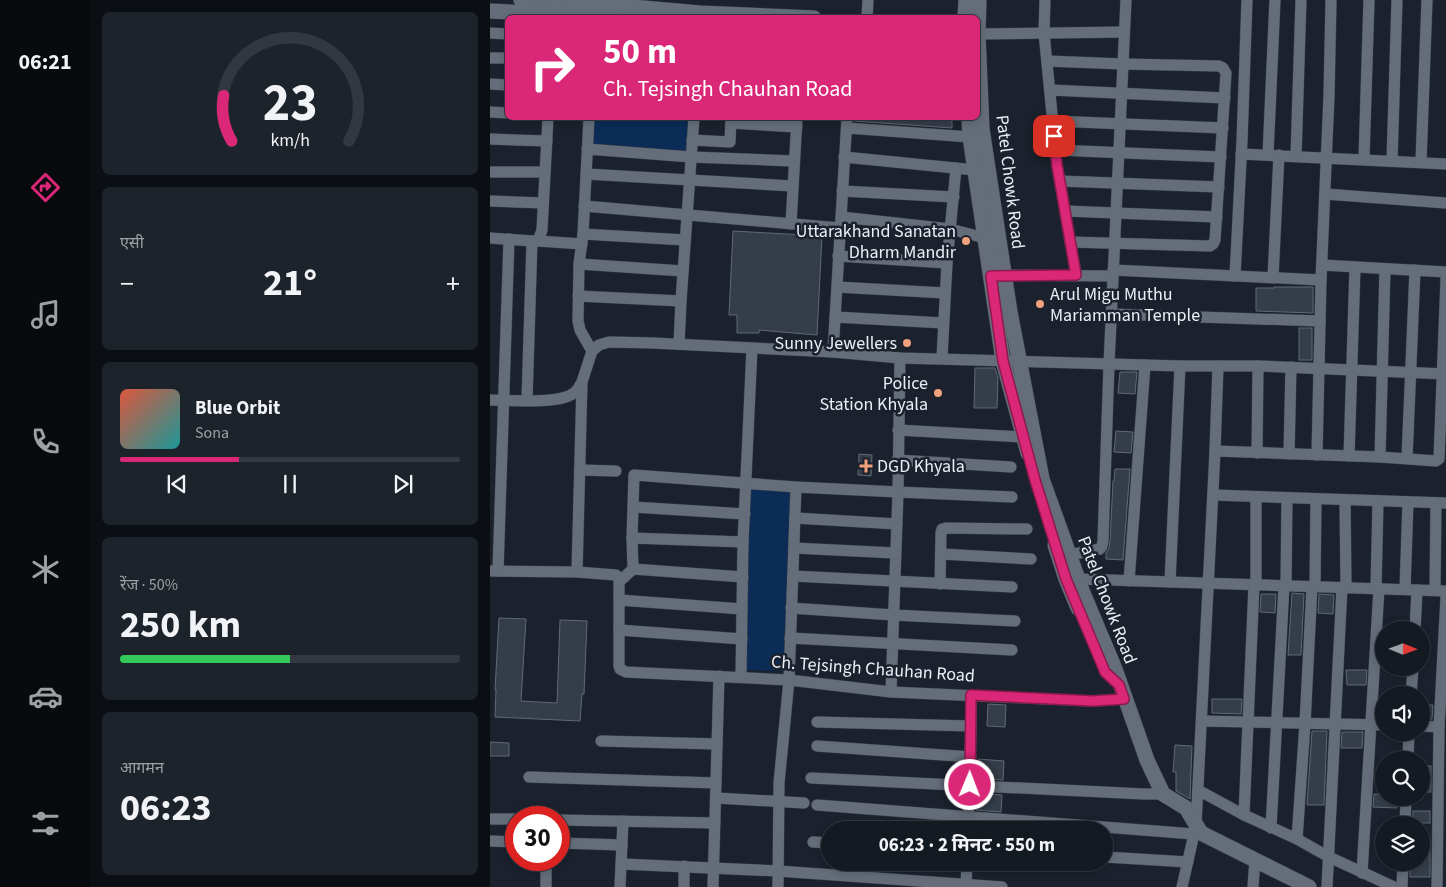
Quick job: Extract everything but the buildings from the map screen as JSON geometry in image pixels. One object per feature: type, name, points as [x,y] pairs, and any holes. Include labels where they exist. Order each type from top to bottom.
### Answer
[{"type":"street","points":[[521,0],[621,8],[753,15]]},
{"type":"street","points":[[867,15],[868,0]]},
{"type":"street","points":[[965,15],[966,0]]},
{"type":"street","name":"Patel Chowk Road","points":[[979,0],[979,15]]},
{"type":"street","points":[[1045,0],[1044,33],[1056,150],[1076,275]]},
{"type":"street","points":[[1069,555],[1100,548],[1104,541],[1115,214],[1126,0]]},
{"type":"street","points":[[1235,276],[1246,0]]},
{"type":"street","points":[[1273,278],[1274,0]]},
{"type":"street","points":[[1296,156],[1301,0]]},
{"type":"street","points":[[1317,455],[1331,0]]},
{"type":"street","points":[[1364,159],[1369,0]]},
{"type":"street","points":[[1392,161],[1397,0]]},
{"type":"street","points":[[1421,162],[1426,0]]},
{"type":"street","points":[[597,15],[621,8]]},
{"type":"street","points":[[490,11],[540,15]]},
{"type":"street","points":[[980,36],[1124,32]]},
{"type":"street","points":[[490,33],[505,34]]},
{"type":"street","points":[[490,58],[505,58]]},
{"type":"street","points":[[1047,61],[1219,66],[1226,73],[1216,240],[1213,244],[1210,246],[1070,242]]},
{"type":"street","name":"Patel Chowk Road","points":[[980,82],[982,129],[997,275],[1003,361],[1035,480],[1066,579],[1105,672],[1122,692]]},
{"type":"street","points":[[490,84],[505,85]]},
{"type":"street","points":[[1050,90],[1225,98]]},
{"type":"street","points":[[490,112],[505,113]]},
{"type":"street","points":[[527,400],[535,241],[542,230],[548,120]]},
{"type":"street","points":[[588,120],[578,296],[580,330],[592,351]]},
{"type":"street","points":[[679,344],[694,120]]},
{"type":"street","points":[[729,158],[731,120],[797,122],[791,224]]},
{"type":"street","name":"Patel Chowk Road","points":[[969,120],[985,238],[997,275],[1019,361],[1042,479],[1078,579],[1115,668],[1122,692]]},
{"type":"street","points":[[1053,121],[1223,128]]},
{"type":"street","points":[[833,352],[847,123],[970,137]]},
{"type":"street","points":[[490,139],[546,141]]},
{"type":"street","points":[[692,140],[730,142]]},
{"type":"street","points":[[587,149],[691,157],[794,161]]},
{"type":"street","points":[[1056,150],[1221,157]]},
{"type":"street","points":[[1241,154],[1446,164]]},
{"type":"street","points":[[844,157],[975,170]]},
{"type":"street","points":[[942,358],[947,263],[956,168]]},
{"type":"street","points":[[490,172],[545,172]]},
{"type":"street","points":[[586,174],[793,186]]},
{"type":"street","points":[[1060,181],[1219,187]]},
{"type":"street","points":[[842,191],[954,196]]},
{"type":"street","points":[[1325,194],[1446,203]]},
{"type":"street","points":[[490,202],[543,203]]},
{"type":"street","points":[[584,206],[791,224],[840,222],[950,229],[985,238]]},
{"type":"street","points":[[1065,211],[1217,217]]},
{"type":"street","points":[[490,238],[535,241],[582,239],[685,240]]},
{"type":"street","points":[[509,239],[504,400],[494,571],[615,574],[618,576],[619,582],[619,630],[742,639]]},
{"type":"street","points":[[838,256],[947,263]]},
{"type":"street","points":[[579,264],[683,271]]},
{"type":"street","points":[[1322,265],[1446,272]]},
{"type":"street","points":[[1349,456],[1355,267]]},
{"type":"street","points":[[1380,457],[1385,269]]},
{"type":"street","points":[[1406,458],[1416,270]]},
{"type":"street","points":[[997,275],[1113,273],[1321,280]]},
{"type":"street","points":[[1215,451],[1406,458],[1436,461],[1439,459],[1444,374],[1446,279]]},
{"type":"street","points":[[837,287],[945,294]]},
{"type":"street","points":[[578,296],[681,301]]},
{"type":"street","points":[[1111,314],[1320,321]]},
{"type":"street","points":[[835,317],[943,323]]},
{"type":"street","points":[[490,400],[546,400],[562,398],[576,392],[582,382],[592,351],[599,345],[609,342],[833,352],[900,358],[1180,366],[1258,366],[1444,374]]},
{"type":"street","points":[[741,677],[743,542],[752,348]]},
{"type":"street","points":[[891,692],[898,492],[900,358]]},
{"type":"street","points":[[1129,581],[1145,365]]},
{"type":"street","points":[[1170,582],[1180,366]]},
{"type":"street","points":[[1182,887],[1195,829],[1198,790],[1218,366]]},
{"type":"street","points":[[1257,453],[1258,366]]},
{"type":"street","points":[[1289,454],[1291,367]]},
{"type":"street","points":[[577,572],[582,382]]},
{"type":"street","points":[[898,430],[1023,437]]},
{"type":"street","points":[[898,460],[1011,467]]},
{"type":"street","points":[[580,470],[616,471]]},
{"type":"street","points":[[633,569],[634,475],[796,487],[1012,497]]},
{"type":"street","points":[[778,887],[779,783],[789,680],[796,487]]},
{"type":"street","points":[[1078,579],[1440,590],[1441,503],[1213,495]]},
{"type":"street","points":[[1244,815],[1255,585],[1256,496]]},
{"type":"street","points":[[1271,828],[1285,586],[1286,498]]},
{"type":"street","points":[[1297,839],[1314,586],[1316,498]]},
{"type":"street","points":[[1327,887],[1344,587],[1345,500]]},
{"type":"street","points":[[1362,872],[1377,588],[1378,501]]},
{"type":"street","points":[[1408,502],[1414,621]]},
{"type":"street","points":[[633,507],[744,514]]},
{"type":"street","points":[[795,518],[897,524]]},
{"type":"street","points":[[940,584],[942,529],[1027,529]]},
{"type":"street","points":[[632,538],[743,542]]},
{"type":"street","points":[[794,548],[896,553]]},
{"type":"street","points":[[940,554],[1031,559]]},
{"type":"street","points":[[619,582],[633,569],[743,577]]},
{"type":"street","points":[[792,576],[1012,587]]},
{"type":"street","points":[[1437,887],[1439,727],[1446,597]]},
{"type":"street","points":[[619,600],[742,609]]},
{"type":"street","points":[[791,608],[1015,621]]},
{"type":"street","name":"Ch. Tejsingh Chauhan Road","points":[[619,630],[620,669],[626,672],[789,680],[891,692],[1093,701],[1122,692]]},
{"type":"street","points":[[790,638],[1012,650]]},
{"type":"street","points":[[713,887],[719,676]]},
{"type":"street","points":[[1122,692],[1147,760],[1163,794]]},
{"type":"street","points":[[969,821],[972,726],[971,695]]},
{"type":"street","points":[[1202,721],[1375,725]]},
{"type":"street","points":[[817,722],[972,726]]},
{"type":"street","points":[[1430,726],[1439,727]]},
{"type":"street","points":[[601,741],[717,744]]},
{"type":"street","points":[[818,746],[970,757]]},
{"type":"street","points":[[529,777],[716,783]]},
{"type":"street","points":[[811,778],[1163,794],[1186,808],[1195,829]]},
{"type":"street","points":[[1198,790],[1244,815],[1394,887]]},
{"type":"street","points":[[716,798],[804,803]]},
{"type":"street","points":[[817,805],[969,817],[1195,829],[1309,887]]},
{"type":"street","points":[[490,818],[505,819]]},
{"type":"street","points":[[570,820],[715,823]]},
{"type":"street","points":[[620,887],[623,821]]},
{"type":"street","points":[[490,841],[505,842]]},
{"type":"street","points":[[813,842],[821,842]]},
{"type":"street","points":[[570,843],[622,845]]},
{"type":"street","points":[[1113,858],[1188,862]]},
{"type":"street","points":[[1253,887],[1255,860]]},
{"type":"street","points":[[621,864],[778,871],[966,886],[1002,887]]},
{"type":"street","points":[[684,866],[684,887]]},
{"type":"street","points":[[546,871],[546,887]]},
{"type":"street","points":[[966,886],[967,871]]},
{"type":"street","points":[[1402,887],[1403,871]]},
{"type":"shaded area","points":[[590,120],[691,120],[688,152],[588,145]]},
{"type":"shaded area","points":[[744,487],[790,490],[788,671],[742,670]]},
{"type":"place","name":"Uttarakhand Sanatan Dharm Mandir","points":[[966,241]]},
{"type":"place","name":"Arul Migu Muthu Mariamman Temple","points":[[1040,304]]},
{"type":"place","name":"Sunny Jewellers","points":[[907,343]]},
{"type":"place","name":"Police Station Khyala","points":[[938,393]]},
{"type":"place","name":"DGD Khyala","points":[[866,466]]},
{"type":"route","points":[[970,785],[971,695],[1093,701],[1124,699],[1119,685],[1105,672],[1066,579],[1035,480],[1003,361],[991,276],[1076,275],[1057,165],[1054,136]]}]
